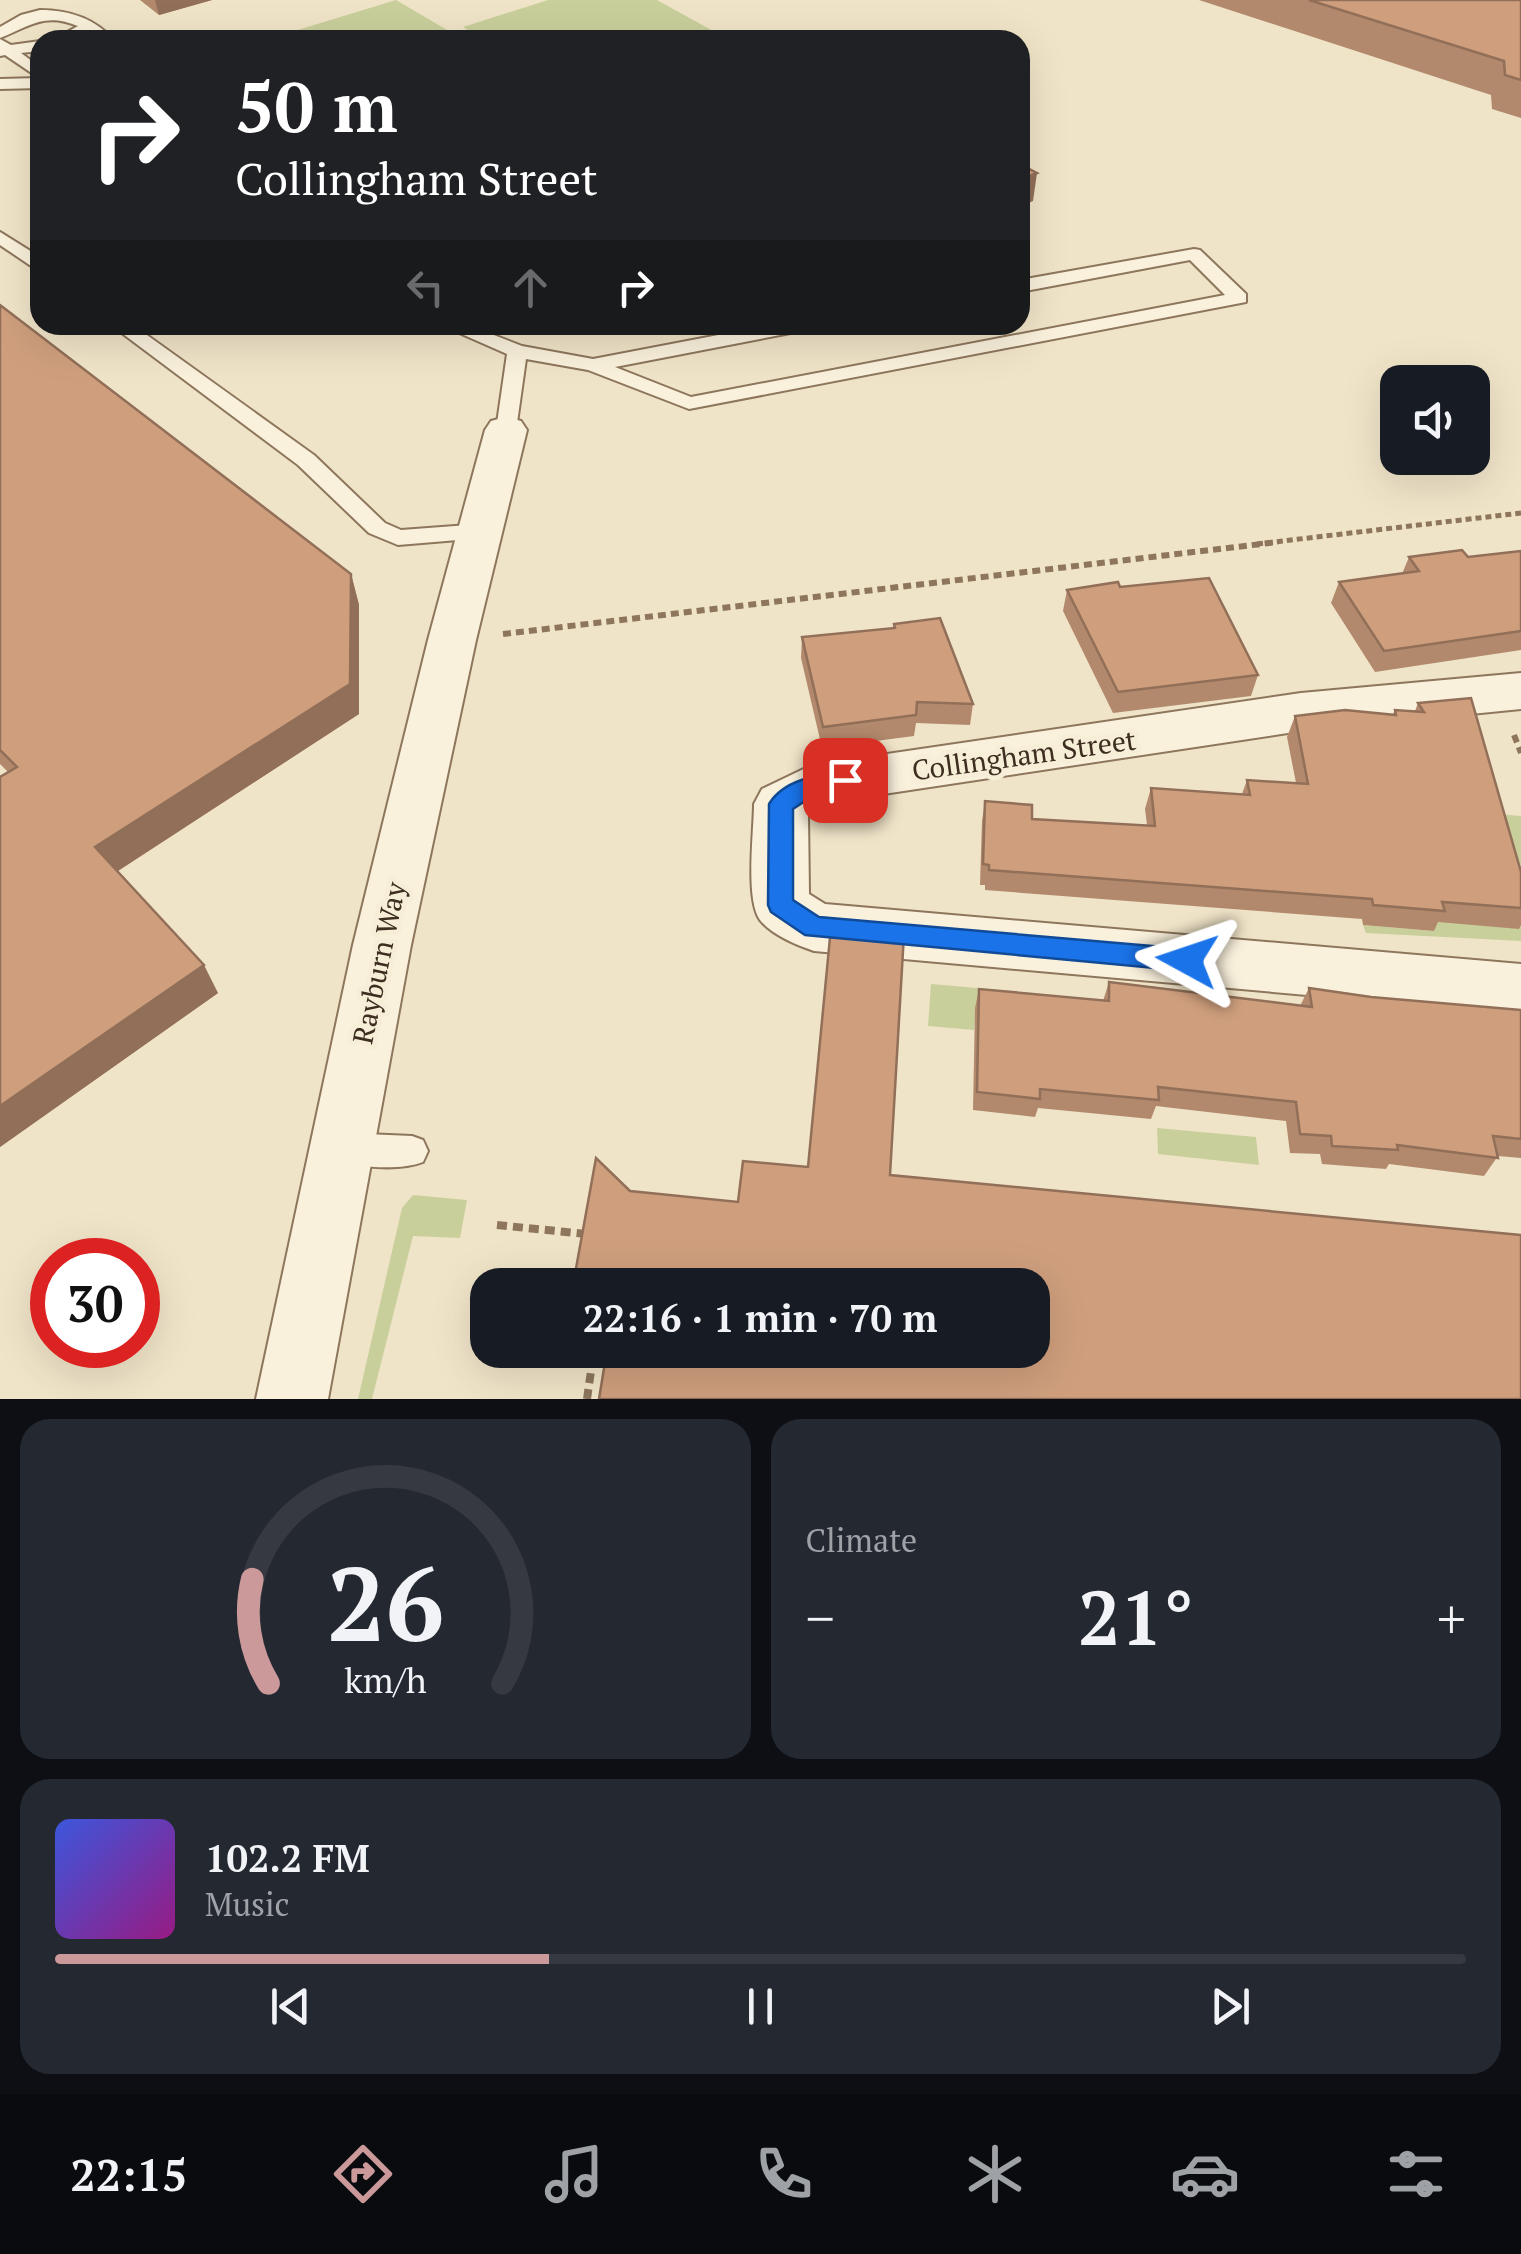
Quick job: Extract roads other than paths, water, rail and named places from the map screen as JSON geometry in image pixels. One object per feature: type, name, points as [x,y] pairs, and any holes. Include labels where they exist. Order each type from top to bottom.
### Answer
[{"type":"street","name":"Rayburn Way","points":[[292,1399],[340,1148],[452,640],[506,430]]},
{"type":"street","name":"Collingham Street","points":[[1521,691],[1301,712],[812,785],[781,804],[780,905],[814,927],[1521,989]]},
{"type":"lane","points":[[0,34],[12,24],[45,14],[66,14],[97,30]]},
{"type":"lane","points":[[81,30],[92,25]]},
{"type":"lane","points":[[2,49],[30,47]]},
{"type":"lane","points":[[2,49],[30,67]]},
{"type":"lane","points":[[0,84],[30,84]]},
{"type":"lane","points":[[0,237],[30,259]]},
{"type":"lane","points":[[476,335],[517,351],[593,365],[690,403],[1239,298],[1194,254],[1030,284]]},
{"type":"lane","points":[[135,335],[306,460],[378,528],[398,538],[482,531]]},
{"type":"lane","points":[[593,365],[749,335]]},
{"type":"lane","points":[[506,430],[517,351]]},
{"type":"lane","points":[[340,1148],[412,1151]]}]
